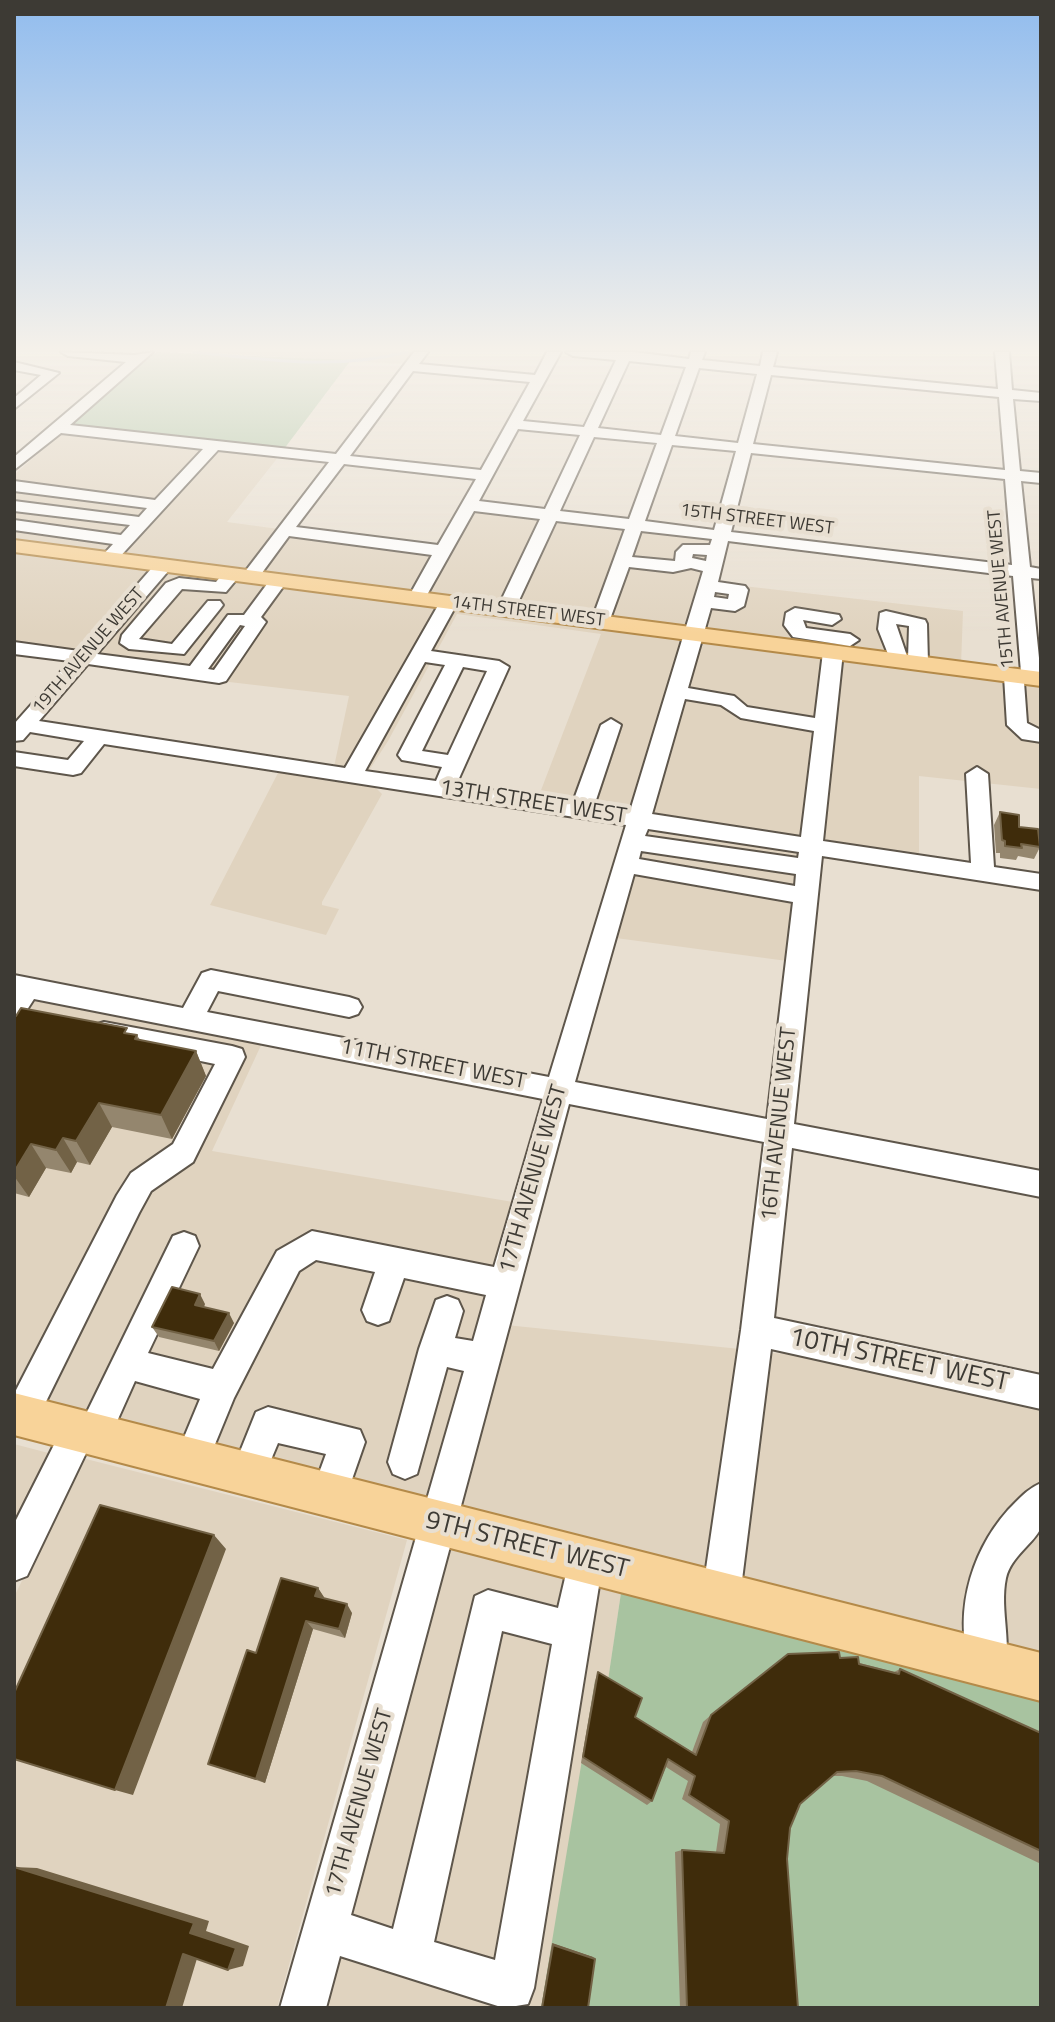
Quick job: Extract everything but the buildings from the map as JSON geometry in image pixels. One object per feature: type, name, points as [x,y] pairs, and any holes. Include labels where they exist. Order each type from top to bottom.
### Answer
[{"type":"main road","name":"14TH STREET WEST","points":[[14,546],[164,565],[227,589],[279,580],[694,634],[834,643],[1029,678]]},
{"type":"main road","name":"9TH STREET WEST","points":[[18,1415],[1041,1677]]},
{"type":"street","points":[[14,465],[36,446]]},
{"type":"street","points":[[109,558],[214,446]]},
{"type":"street","points":[[217,446],[485,475]]},
{"type":"street","points":[[227,589],[179,583],[163,597],[129,643],[171,650],[182,648],[227,589],[286,531],[349,446]]},
{"type":"street","points":[[417,598],[500,446]]},
{"type":"street","points":[[506,609],[583,446]]},
{"type":"street","points":[[600,622],[662,446]]},
{"type":"street","points":[[739,446],[1041,478]]},
{"type":"street","name":"15TH AVENUE WEST","points":[[1010,446],[1029,678],[1017,725],[1029,734],[1041,736]]},
{"type":"street","name":"17TH AVENUE WEST","points":[[303,2008],[559,1090],[678,692],[694,634],[703,561],[745,447]]},
{"type":"street","points":[[14,486],[159,505]]},
{"type":"street","name":"15TH STREET WEST","points":[[468,505],[633,525],[703,561],[1041,574]]},
{"type":"street","points":[[14,506],[143,522]]},
{"type":"street","points":[[14,525],[126,541]]},
{"type":"street","points":[[286,531],[443,551]]},
{"type":"street","points":[[621,561],[673,567],[703,561]]},
{"type":"street","name":"19TH AVENUE WEST","points":[[19,731],[164,565]]},
{"type":"street","points":[[14,648],[195,673],[235,619],[249,621],[279,580]]},
{"type":"street","points":[[138,594],[163,597]]},
{"type":"street","points":[[352,775],[449,602]]},
{"type":"street","points":[[832,619],[795,613],[793,625],[800,633],[834,643],[904,656]]},
{"type":"street","name":"16TH AVENUE WEST","points":[[721,1596],[757,1330],[834,643]]},
{"type":"street","points":[[160,669],[171,650]]},
{"type":"street","points":[[419,655],[499,667],[443,789]]},
{"type":"street","points":[[455,763],[409,755],[456,661]]},
{"type":"street","points":[[678,692],[727,700],[741,712],[824,726]]},
{"type":"street","points":[[581,810],[611,725]]},
{"type":"street","name":"13TH STREET WEST","points":[[19,731],[98,737],[581,810],[634,842],[809,871],[983,874],[1041,882]]},
{"type":"street","points":[[14,759],[73,768],[98,737]]},
{"type":"street","points":[[977,774],[983,874]]},
{"type":"street","points":[[634,842],[809,871]]},
{"type":"street","points":[[190,1019],[211,980],[349,1007]]},
{"type":"street","name":"11TH STREET WEST","points":[[19,994],[230,1026],[1041,1184]]},
{"type":"street","points":[[268,1034],[286,995]]},
{"type":"street","points":[[215,1053],[230,1026]]},
{"type":"street","points":[[18,1415],[141,1182],[183,1153],[232,1057],[81,1028]]},
{"type":"street","points":[[192,1459],[221,1388],[288,1261],[312,1245],[505,1284]]},
{"type":"street","points":[[14,1563],[126,1363],[184,1246]]},
{"type":"street","points":[[378,1310],[394,1262]]},
{"type":"street","points":[[405,1462],[447,1311]]},
{"type":"street","name":"10TH STREET WEST","points":[[757,1330],[1041,1392]]},
{"type":"street","points":[[435,1349],[484,1360]]},
{"type":"street","points":[[126,1363],[221,1388]]},
{"type":"street","points":[[988,1663],[984,1608],[990,1568],[1009,1536],[1041,1501]]},
{"type":"street","points":[[325,1929],[512,1988],[585,1561]]},
{"type":"street","points":[[409,1956],[488,1609],[573,1631]]},
{"type":"shaded area","points":[[46,446],[205,448],[105,554],[14,542],[14,475]]},
{"type":"shaded area","points":[[218,449],[279,456],[227,522],[279,529],[245,572],[119,556]]},
{"type":"shaded area","points":[[473,509],[542,517],[500,605],[427,595]]},
{"type":"shaded area","points":[[556,519],[625,527],[593,617],[516,607]]},
{"type":"shaded area","points":[[639,529],[713,539],[687,629],[609,619]]},
{"type":"shaded area","points":[[293,531],[437,547],[412,593],[260,574]]},
{"type":"shaded area","points":[[14,550],[153,568],[78,652],[14,643]]},
{"type":"shaded area","points":[[168,570],[439,605],[346,769],[334,767],[349,696],[84,665]]},
{"type":"shaded area","points":[[717,583],[963,611],[961,665],[704,631]]},
{"type":"shaded area","points":[[455,607],[685,637],[633,813],[538,798],[601,634],[457,614],[388,741],[368,772],[364,771]]},
{"type":"shaded area","points":[[701,639],[824,655],[802,840],[652,816]]},
{"type":"shaded area","points":[[841,657],[1041,683],[1041,789],[919,776],[919,858],[822,843]]},
{"type":"shaded area","points":[[279,771],[372,784],[382,794],[322,902],[322,905],[339,909],[326,935],[210,905]]},
{"type":"shaded area","points":[[649,827],[800,852],[787,961],[616,938]]},
{"type":"shaded area","points":[[14,998],[127,1015],[263,1041],[212,1151],[513,1202],[429,1505],[14,1400]]},
{"type":"shaded area","points":[[506,1325],[740,1349],[707,1576],[459,1512]]},
{"type":"shaded area","points":[[769,1353],[815,1355],[1041,1404],[1041,1660],[740,1584]]},
{"type":"shaded area","points":[[14,1444],[56,1455],[14,1538]]},
{"type":"shaded area","points":[[82,1458],[407,1540],[277,2008],[14,2008],[14,1597]]},
{"type":"shaded area","points":[[451,1541],[622,1586],[560,2008],[324,2008]]},
{"type":"green space","points":[[622,1586],[1041,1693],[1041,2008],[541,2008],[595,1681],[607,1687]]}]
